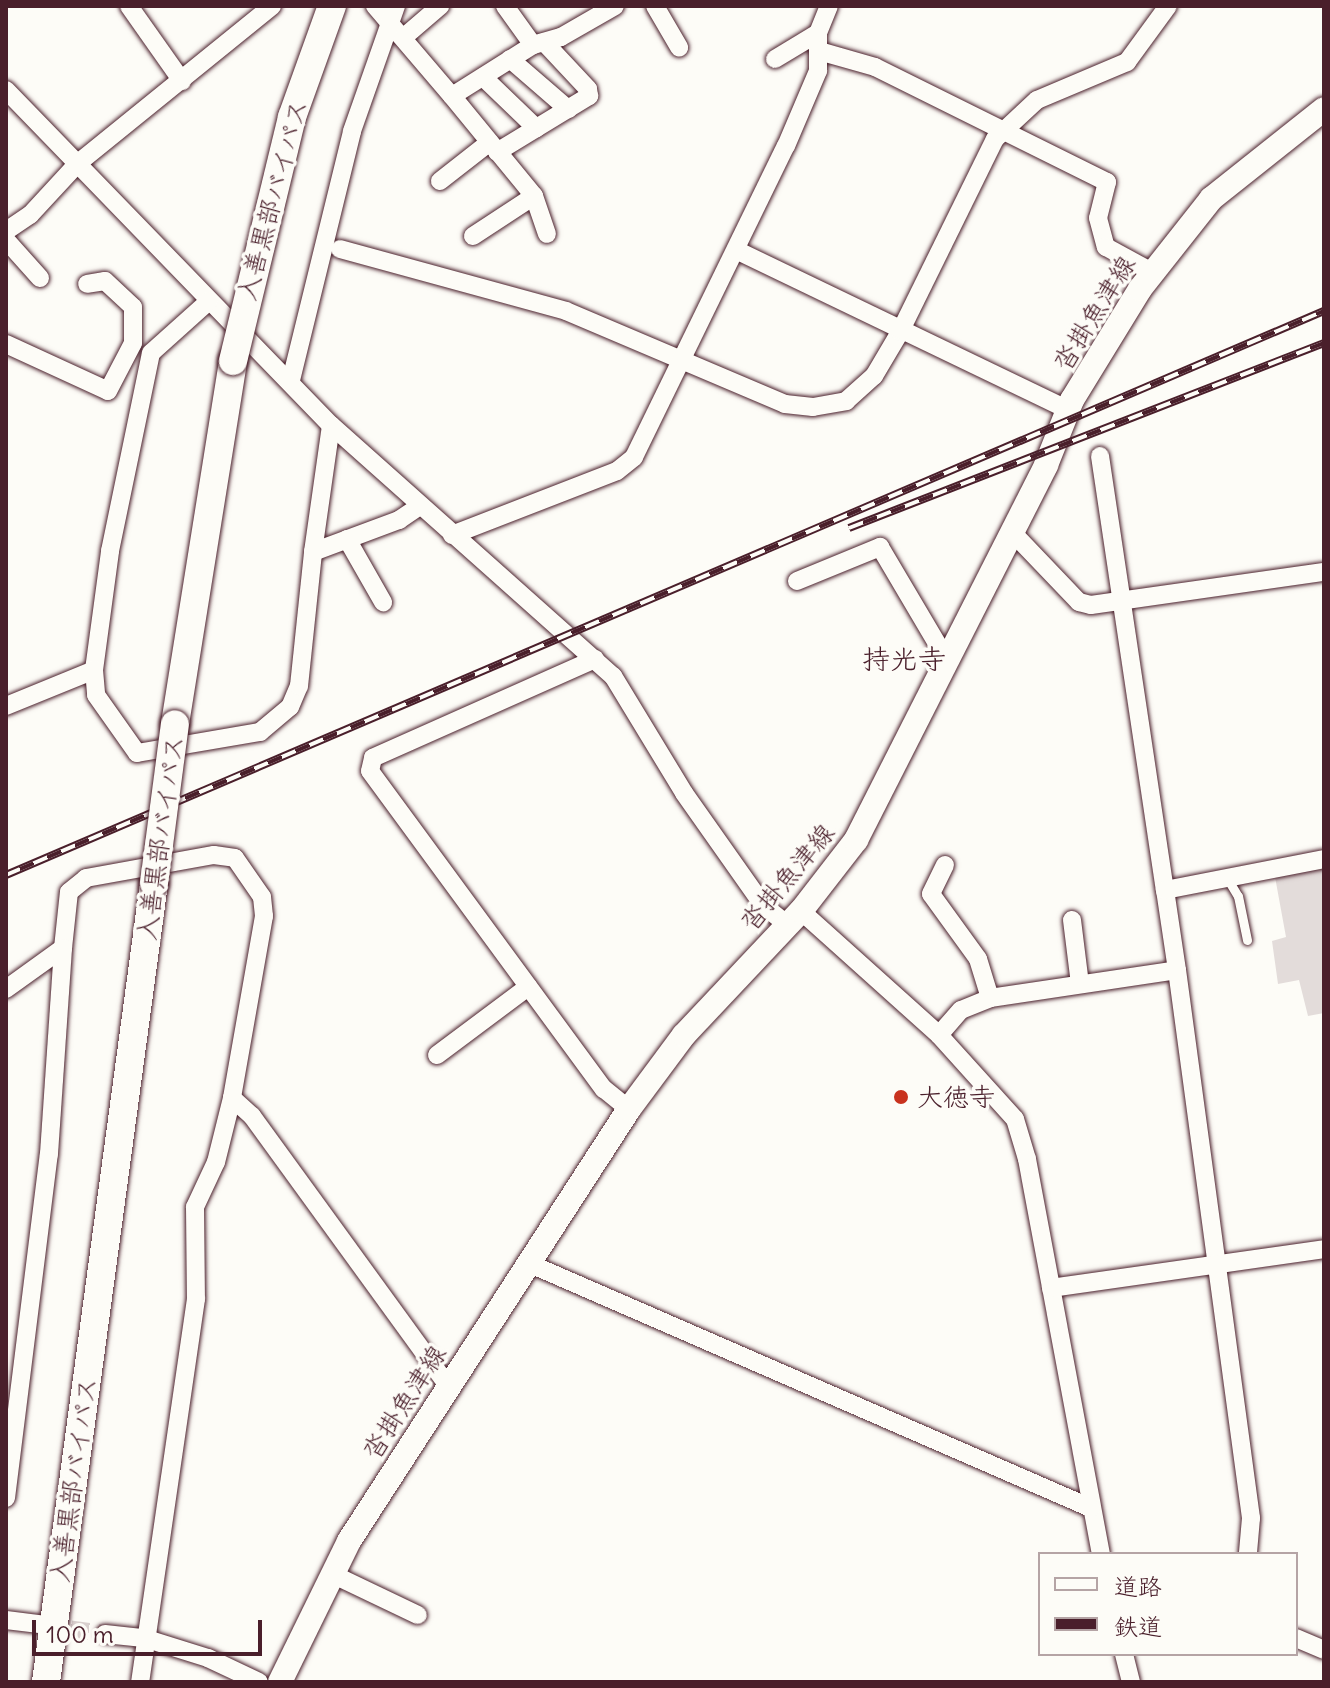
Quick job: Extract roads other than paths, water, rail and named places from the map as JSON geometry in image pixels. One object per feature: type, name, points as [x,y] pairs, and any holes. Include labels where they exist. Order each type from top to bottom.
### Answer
[{"type":"highway","name":"入善黒部バイパス","points":[[46,1682],[175,724],[233,361],[288,132],[332,6]]},
{"type":"main road","name":"沓掛魚津線","points":[[280,1682],[332,1574],[448,1386],[629,1109],[684,1035],[794,918],[856,840],[884,793],[1068,410],[1152,272],[1211,199],[1324,109]]},
{"type":"street","points":[[129,6],[182,81]]},
{"type":"street","points":[[6,231],[30,215],[77,164],[272,6]]},
{"type":"street","points":[[375,6],[393,14],[404,37],[534,196],[547,234]]},
{"type":"street","points":[[404,37],[440,6]]},
{"type":"street","points":[[440,181],[494,147],[536,128],[589,96],[588,89],[538,43],[505,6]]},
{"type":"street","points":[[452,96],[538,43],[615,6]]},
{"type":"street","points":[[655,6],[679,47]]},
{"type":"street","points":[[452,535],[626,465],[736,250],[818,71],[819,42],[829,6]]},
{"type":"street","points":[[340,249],[566,311],[785,404],[813,407],[846,401],[874,376],[900,332],[968,187],[1004,129],[1037,100],[1127,62],[1168,6]]},
{"type":"street","points":[[291,380],[324,233],[393,14]]},
{"type":"street","points":[[775,59],[819,42],[1004,129],[1107,182],[1098,218],[1106,247],[1152,272]]},
{"type":"street","points":[[510,59],[568,109]]},
{"type":"street","points":[[483,77],[536,128]]},
{"type":"street","points":[[6,90],[209,301],[291,380],[331,425],[418,507],[613,676],[684,793],[763,905],[794,918],[939,1035],[1015,1119],[1051,1288],[1091,1508],[1103,1552]]},
{"type":"street","points":[[473,236],[534,196]]},
{"type":"street","points":[[6,240],[40,278]]},
{"type":"street","points":[[736,250],[900,332],[1068,410]]},
{"type":"street","points":[[6,344],[108,391],[133,343],[133,307],[105,281],[87,284]]},
{"type":"street","points":[[209,301],[151,353],[110,551],[94,670],[96,695],[137,753],[260,732],[290,707],[299,686],[313,552],[331,425]]},
{"type":"street","points":[[1100,456],[1219,1265],[1251,1518],[1248,1552]]},
{"type":"street","points":[[313,552],[418,507]]},
{"type":"street","points":[[1012,532],[1079,602],[1122,600],[1324,572]]},
{"type":"street","points":[[347,539],[383,602]]},
{"type":"street","points":[[797,581],[880,547],[948,662]]},
{"type":"street","points":[[595,659],[373,758],[370,771],[604,1089],[629,1109]]},
{"type":"street","points":[[6,706],[94,670]]},
{"type":"street","points":[[6,1498],[49,1154],[69,892],[86,878],[214,855],[235,858],[262,897],[264,916],[232,1098],[216,1162],[195,1207],[196,1299],[144,1638],[140,1682]]},
{"type":"street","points":[[1165,890],[1324,859]]},
{"type":"street","points":[[945,865],[931,894],[978,959],[990,998]]},
{"type":"street","points":[[1072,920],[1080,984]]},
{"type":"street","points":[[6,989],[63,948]]},
{"type":"street","points":[[939,1035],[961,1010],[990,998],[1177,970]]},
{"type":"street","points":[[437,1055],[528,987]]},
{"type":"street","points":[[232,1098],[252,1116],[448,1386]]},
{"type":"street","points":[[1051,1288],[1324,1249]]},
{"type":"street","points":[[528,1263],[1091,1508]]},
{"type":"street","points":[[332,1574],[418,1615]]},
{"type":"street","points":[[6,1620],[44,1625]]},
{"type":"street","points":[[105,1634],[144,1638],[208,1658],[259,1682]]},
{"type":"street","points":[[1298,1639],[1324,1650]]},
{"type":"street","points":[[1124,1656],[1131,1682]]},
{"type":"lane","points":[[1227,878],[1238,896],[1247,940]]},
{"type":"tunnel","points":[[44,1626],[105,1634]]},
{"type":"railway","points":[[6,875],[1324,311]]},
{"type":"railway","points":[[849,528],[1324,343]]},
{"type":"place","name":"大徳寺","points":[[901,1097]]},
{"type":"district","name":"持光寺","points":[[904,659]]}]
